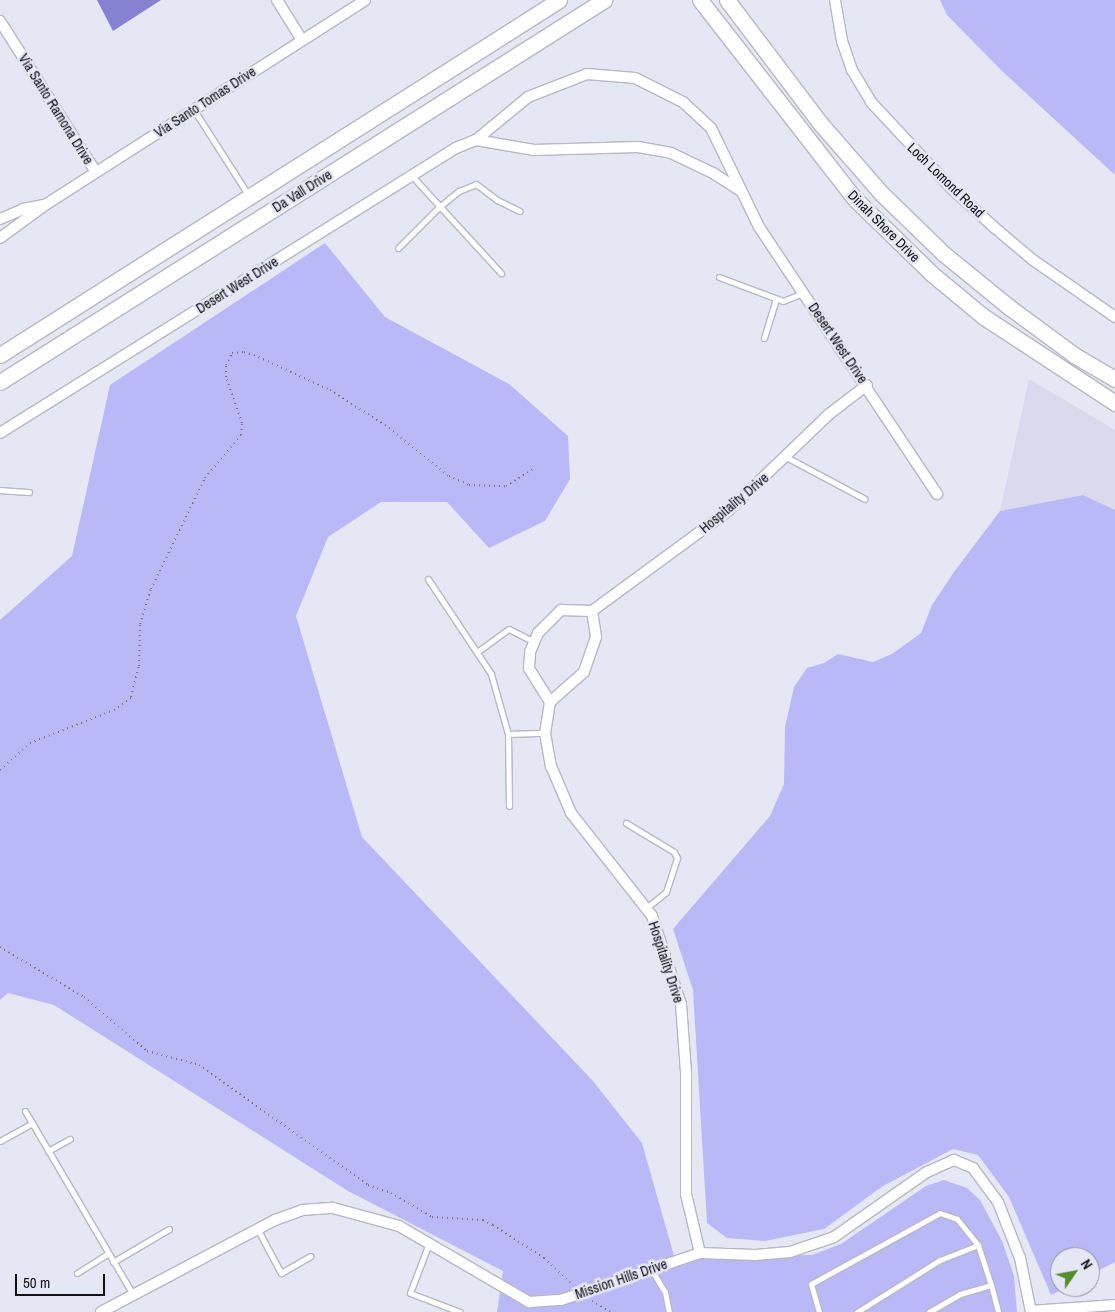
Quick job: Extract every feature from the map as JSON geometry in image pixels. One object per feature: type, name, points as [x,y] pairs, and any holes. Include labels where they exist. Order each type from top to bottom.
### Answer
[{"type":"main road","name":"Da Vall Drive","points":[[0,355],[559,0]]},
{"type":"main road","name":"Da Vall Drive","points":[[0,382],[604,0]]},
{"type":"main road","name":"Dinah Shore Drive","points":[[700,0],[855,199],[932,274],[984,317],[1058,369],[1115,403]]},
{"type":"main road","name":"Dinah Shore Drive","points":[[727,0],[820,124],[882,194],[944,254],[1009,307],[1074,355],[1115,379]]},
{"type":"street","points":[[277,0],[302,40]]},
{"type":"street","name":"Via Santo Tomas Drive","points":[[0,238],[96,172],[365,0]]},
{"type":"street","name":"Loch Lomond Road","points":[[835,0],[842,41],[852,70],[877,109],[951,188],[996,228],[1033,260],[1115,317]]},
{"type":"street","name":"Via Santo Ramona Drive","points":[[0,21],[96,172]]},
{"type":"street","name":"Desert West Drive","points":[[0,433],[456,148],[476,140],[528,97],[587,74],[635,78],[683,102],[711,128],[740,191],[760,227],[937,494]]},
{"type":"street","points":[[476,140],[534,150],[638,148],[671,153],[740,191]]},
{"type":"street","name":"Via Santo Tomas Drive","points":[[0,219],[23,208],[46,205]]},
{"type":"street","name":"Hospitality Drive","points":[[592,611],[728,511],[828,415],[866,385]]},
{"type":"street","points":[[561,610],[592,611],[596,637],[584,672],[550,702],[529,668],[534,642],[538,633],[561,610]]},
{"type":"street","name":"Hospitality Drive","points":[[550,702],[545,733],[551,766],[571,814],[646,908],[662,943],[681,1004],[686,1072],[686,1194],[700,1253]]},
{"type":"street","name":"Mission Hills Drive","points":[[101,1312],[258,1230],[302,1210],[333,1208],[399,1226],[529,1302],[561,1300],[583,1294],[650,1268],[700,1253],[755,1255],[790,1252],[834,1237],[927,1172],[954,1160],[974,1168],[998,1202],[1020,1258],[1031,1312]]},
{"type":"street","points":[[1031,1312],[1115,1305]]},
{"type":"lane","points":[[194,110],[250,196]]},
{"type":"lane","points":[[412,176],[501,273]]},
{"type":"lane","points":[[398,248],[439,207],[459,191],[476,184],[520,211]]},
{"type":"lane","points":[[719,277],[783,302],[804,293]]},
{"type":"lane","points":[[764,338],[776,299]]},
{"type":"lane","points":[[786,456],[864,499]]},
{"type":"lane","points":[[0,490],[29,492]]},
{"type":"lane","points":[[428,579],[491,674],[508,734],[508,806]]},
{"type":"lane","points":[[476,652],[509,629],[534,642]]},
{"type":"lane","points":[[508,734],[545,733]]},
{"type":"lane","points":[[626,823],[674,852],[677,858],[666,892],[646,908]]},
{"type":"lane","points":[[25,1111],[134,1295]]},
{"type":"lane","points":[[0,1142],[32,1123]]},
{"type":"lane","points":[[48,1150],[70,1139]]},
{"type":"lane","points":[[819,1312],[810,1284],[940,1213],[957,1219],[978,1245],[998,1312]]},
{"type":"lane","points":[[113,1262],[169,1229]]},
{"type":"lane","points":[[258,1230],[281,1273],[311,1256]]},
{"type":"lane","points":[[430,1243],[410,1293],[460,1312]]},
{"type":"lane","points":[[857,1312],[940,1260],[978,1245]]},
{"type":"lane","points":[[77,1273],[108,1254]]},
{"type":"lane","points":[[650,1268],[665,1292],[669,1312]]},
{"type":"lane","points":[[929,1312],[960,1294],[991,1285]]},
{"type":"lane","points":[[1026,1312],[1031,1312]]},
{"type":"path","points":[[0,770],[30,743],[114,710],[131,697],[139,666],[140,624],[150,589],[205,478],[241,435],[242,423],[226,377],[226,365],[232,354],[244,352],[254,355],[330,390],[385,424],[448,476],[469,485],[506,486],[532,470]]},
{"type":"path","points":[[0,946],[84,997],[147,1051],[199,1065],[368,1185],[391,1192],[432,1218],[483,1220],[493,1225],[544,1258],[583,1294],[611,1312]]},
{"type":"shaded area","points":[[97,0],[161,0],[113,31]]},
{"type":"shaded area","points":[[940,0],[1115,0],[1115,175],[1002,71],[947,15]]},
{"type":"shaded area","points":[[325,243],[385,317],[509,384],[568,436],[570,479],[545,521],[489,548],[447,502],[381,502],[328,537],[296,616],[362,837],[593,1081],[642,1143],[676,1263],[703,1256],[812,1255],[841,1244],[926,1186],[944,1180],[967,1188],[980,1200],[1002,1241],[1014,1276],[1017,1312],[497,1312],[503,1271],[348,1191],[54,1005],[8,993],[0,1000],[0,620],[72,556],[110,385]]},
{"type":"shaded area","points":[[1029,379],[1115,430],[1115,510],[1083,495],[1000,511]]},
{"type":"shaded area","points":[[1083,495],[1115,510],[1115,1262],[1100,1270],[1100,1247],[1050,1247],[1050,1293],[1009,1197],[978,1155],[953,1149],[883,1186],[824,1229],[765,1241],[727,1238],[707,1223],[693,990],[673,929],[770,816],[784,784],[785,727],[794,687],[807,668],[824,663],[838,654],[873,662],[892,654],[921,633],[932,605],[954,572],[1000,511]]}]
